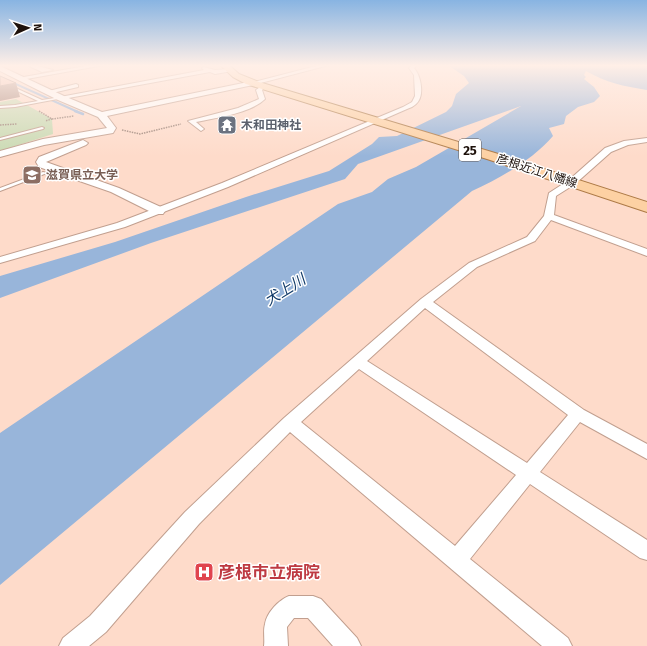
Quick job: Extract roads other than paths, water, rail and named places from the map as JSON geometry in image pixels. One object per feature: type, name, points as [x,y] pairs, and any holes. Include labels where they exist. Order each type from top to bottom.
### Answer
[{"type":"main road","name":"彦根近江八幡線","points":[[294,95],[566,180],[647,207]]},
{"type":"street","points":[[55,95],[101,114],[193,95]]},
{"type":"street","points":[[62,98],[77,95]]},
{"type":"street","points":[[201,129],[191,121],[234,111],[259,103],[262,99],[261,95]]},
{"type":"street","points":[[0,260],[121,225],[225,185],[377,121],[414,103],[418,95]]},
{"type":"street","points":[[101,114],[111,129]]},
{"type":"street","points":[[111,129],[107,134],[50,155],[41,162],[43,165],[114,190],[159,211]]},
{"type":"street","points":[[0,154],[43,142],[111,129]]},
{"type":"street","points":[[71,646],[98,624],[192,518],[290,422],[425,302],[473,266],[530,239],[549,216],[552,195],[566,180],[608,150],[627,143],[647,140]]},
{"type":"street","points":[[23,148],[50,155]]},
{"type":"street","points":[[549,216],[647,253]]},
{"type":"street","points":[[425,302],[578,414],[647,452]]},
{"type":"street","points":[[358,362],[647,551]]},
{"type":"street","points":[[456,560],[578,414]]},
{"type":"street","points":[[290,422],[560,646]]},
{"type":"street","points":[[276,646],[276,624],[289,607],[313,607],[348,646]]},
{"type":"lane","points":[[29,95],[42,101]]},
{"type":"lane","points":[[0,107],[62,98]]},
{"type":"lane","points":[[0,139],[42,126]]},
{"type":"lane","points":[[0,190],[45,173]]},
{"type":"water","name":"犬上川","points":[[456,95],[600,96],[594,102],[578,107],[566,116],[564,124],[549,128],[553,136],[536,153],[516,168],[472,191],[0,585],[0,433],[338,204],[372,192],[388,179],[416,167],[521,106],[358,164],[345,179],[151,243],[0,298],[0,276],[115,242],[246,197],[329,171],[372,144],[379,137],[397,136],[446,112],[452,106]]},
{"type":"waterway","points":[[40,95],[78,112]]},
{"type":"waterway","points":[[75,111],[83,114]]},
{"type":"place","name":"木和田神社","points":[[227,125]]},
{"type":"place","name":"滋賀県立大学","points":[[32,175]]},
{"type":"place","name":"彦根市立病院","points":[[204,572]]}]
